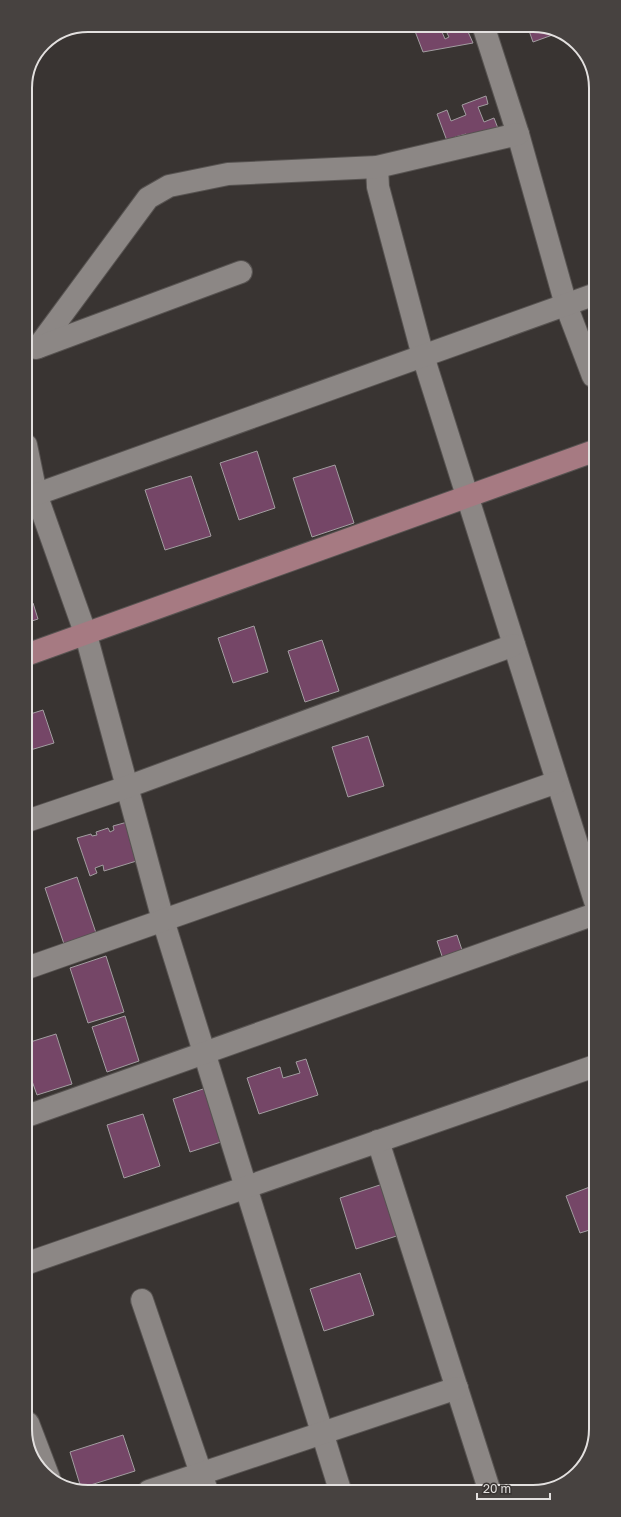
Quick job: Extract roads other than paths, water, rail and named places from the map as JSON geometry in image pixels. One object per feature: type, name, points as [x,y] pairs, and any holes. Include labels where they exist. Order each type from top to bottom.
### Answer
[{"type":"street","points":[[485,32],[518,134],[566,305],[589,363]]},
{"type":"street","points":[[32,349],[148,198],[169,186],[228,174],[377,167],[518,134]]},
{"type":"street","points":[[377,167],[378,187],[423,356],[589,882]]},
{"type":"street","points":[[32,349],[241,272]]},
{"type":"street","points":[[32,496],[589,296]]},
{"type":"street","points":[[32,653],[86,635],[589,453]]},
{"type":"street","points":[[32,499],[86,635],[163,920],[338,1485]]},
{"type":"street","points":[[32,819],[127,787],[514,645]]},
{"type":"street","points":[[32,966],[557,782]]},
{"type":"street","points":[[32,1115],[589,916]]},
{"type":"street","points":[[32,1262],[589,1068]]},
{"type":"street","points":[[378,1141],[488,1485]]},
{"type":"street","points":[[142,1300],[205,1482]]},
{"type":"street","points":[[186,1485],[205,1482],[321,1433],[457,1388]]},
{"type":"street","points":[[33,1435],[43,1462]]}]
